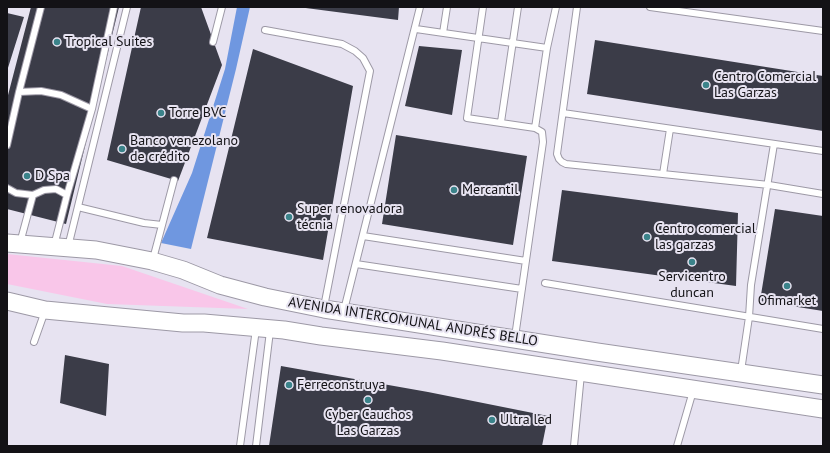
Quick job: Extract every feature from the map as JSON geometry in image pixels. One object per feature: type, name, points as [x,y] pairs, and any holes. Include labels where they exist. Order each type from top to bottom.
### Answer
[{"type":"main road","name":"AVENIDA INTERCOMUNAL ANDRÉS BELLO","points":[[14,244],[96,250],[152,261],[183,270],[220,285],[265,297],[324,309],[514,340],[823,384]]},
{"type":"main road","name":"AVENIDA INTERCOMUNAL ANDRÉS BELLO","points":[[7,301],[45,310],[183,323],[204,322],[263,328],[442,351],[823,409]]},
{"type":"lane","points":[[7,145],[41,7]]},
{"type":"lane","points":[[61,248],[67,195],[92,109],[114,7]]},
{"type":"lane","points":[[61,248],[78,207],[127,7]]},
{"type":"lane","points":[[213,42],[222,7]]},
{"type":"lane","points":[[344,312],[416,29],[420,7]]},
{"type":"lane","points":[[443,33],[447,7]]},
{"type":"lane","points":[[483,7],[467,118],[535,128],[542,132],[543,142],[514,340]]},
{"type":"lane","points":[[501,122],[518,7]]},
{"type":"lane","points":[[535,128],[547,48],[556,7]]},
{"type":"lane","points":[[577,7],[557,154],[558,159],[566,164],[768,185],[823,194]]},
{"type":"lane","points":[[650,7],[823,31]]},
{"type":"lane","points":[[416,29],[547,48]]},
{"type":"lane","points":[[265,30],[342,44],[355,51],[363,58],[370,71],[324,309]]},
{"type":"lane","points":[[19,92],[41,91],[61,95],[92,109]]},
{"type":"lane","points":[[563,113],[823,151]]},
{"type":"lane","points":[[663,174],[670,129]]},
{"type":"lane","points":[[741,373],[749,317],[751,285],[774,144]]},
{"type":"lane","points":[[152,261],[174,180]]},
{"type":"lane","points":[[7,188],[16,193],[33,195],[49,189],[56,189],[67,195]]},
{"type":"lane","points":[[14,244],[33,195]]},
{"type":"lane","points":[[78,207],[144,223],[162,224]]},
{"type":"lane","points":[[363,236],[526,261]]},
{"type":"lane","points":[[356,264],[522,289]]},
{"type":"lane","points":[[545,283],[823,329]]},
{"type":"lane","points":[[34,342],[45,310]]},
{"type":"lane","points":[[240,446],[263,328]]},
{"type":"lane","points":[[256,446],[263,328]]},
{"type":"lane","points":[[574,446],[581,372]]},
{"type":"lane","points":[[677,446],[693,389]]},
{"type":"shaded area","points":[[7,254],[122,266],[248,309],[107,304],[7,284]]},
{"type":"water","points":[[237,7],[250,7],[191,249],[161,243],[192,173],[225,69]]},
{"type":"building","points":[[31,7],[119,7],[66,224],[7,209],[7,99]]},
{"type":"building","name":"Torre BVC","points":[[141,7],[201,7],[222,65],[178,181],[107,160]]},
{"type":"building","points":[[298,7],[399,7],[398,20]]},
{"type":"building","points":[[7,13],[24,17],[7,71]]},
{"type":"building","name":"Centro Comercial Las Garzas","points":[[595,40],[823,76],[823,131],[587,94]]},
{"type":"building","points":[[419,46],[462,50],[452,115],[405,106]]},
{"type":"building","points":[[253,49],[353,86],[323,260],[207,238]]},
{"type":"building","name":"Mercantil","points":[[396,135],[527,156],[513,245],[382,224]]},
{"type":"building","name":"Centro comercial las garzas","points":[[562,190],[738,213],[736,286],[552,261]]},
{"type":"building","name":"Centro Comercial Las Garzas","points":[[775,209],[823,216],[823,311],[760,301]]},
{"type":"building","points":[[65,355],[109,364],[106,416],[60,403]]},
{"type":"building","points":[[281,366],[428,392],[548,416],[542,446],[269,446]]},
{"type":"place","name":"Tropical Suites","points":[[57,42]]},
{"type":"place","name":"Centro Comercial Las Garzas","points":[[706,85]]},
{"type":"place","name":"Torre BVC","points":[[161,113]]},
{"type":"place","name":"Banco venezolano de crédito","points":[[122,149]]},
{"type":"place","name":"D Spa","points":[[27,176]]},
{"type":"place","name":"Mercantil","points":[[454,190]]},
{"type":"place","name":"Super renovadora técnia","points":[[289,217]]},
{"type":"place","name":"Centro comercial las garzas","points":[[647,237]]},
{"type":"place","name":"Servicentro duncan","points":[[692,262]]},
{"type":"place","name":"Ofimarket","points":[[787,286]]},
{"type":"place","name":"Ferreconstruya","points":[[289,385]]},
{"type":"place","name":"Cyber Cauchos Las Garzas","points":[[368,400]]},
{"type":"place","name":"Ultra led","points":[[492,420]]}]
